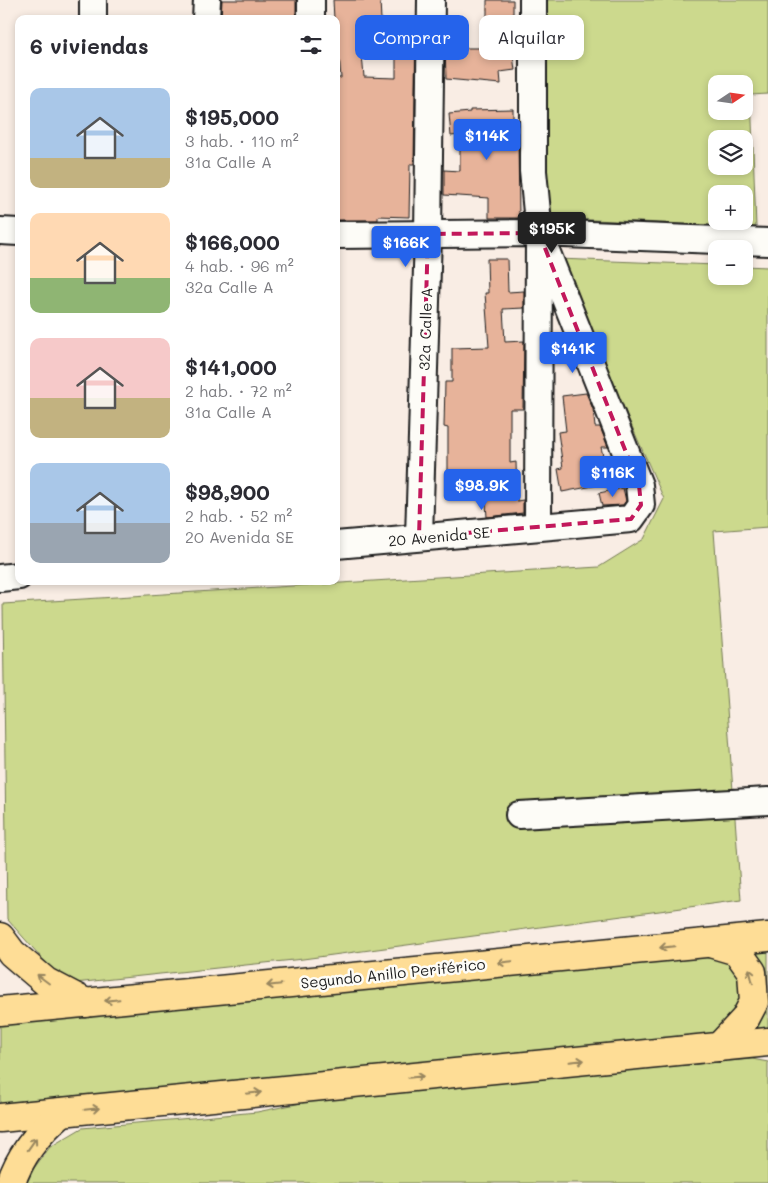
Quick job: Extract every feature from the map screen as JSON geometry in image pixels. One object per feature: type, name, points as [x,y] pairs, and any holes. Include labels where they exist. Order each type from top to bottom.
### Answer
[{"type":"main road","points":[[0,937],[12,953],[46,982],[86,1003]]},
{"type":"main road","name":"Segundo Anillo Periférico","points":[[9,1010],[768,937]]},
{"type":"main road","points":[[710,942],[737,951],[752,972],[754,1002],[745,1018],[719,1047]]},
{"type":"main road","points":[[13,1116],[768,1042]]},
{"type":"main road","points":[[11,1183],[28,1148],[44,1128],[62,1112]]},
{"type":"street","points":[[93,0],[93,15]]},
{"type":"street","points":[[206,0],[206,15]]},
{"type":"street","points":[[311,0],[311,15]]},
{"type":"street","name":"32a Calle A","points":[[419,537],[428,234],[431,0]]},
{"type":"street","points":[[533,0],[532,171],[539,233],[538,527]]},
{"type":"street","points":[[0,231],[15,232]]},
{"type":"street","points":[[340,235],[539,233],[768,242]]},
{"type":"street","name":"20 Avenida SE","points":[[340,544],[631,519],[641,505],[639,484],[539,233]]},
{"type":"street","points":[[0,578],[15,576]]},
{"type":"street","points":[[519,815],[768,801]]},
{"type":"highlighted area","points":[[539,233],[639,485],[641,505],[631,519],[419,537],[428,234]]},
{"type":"green space","points":[[546,0],[768,0],[768,94],[753,95],[753,75],[708,75],[708,120],[752,120],[752,130],[708,130],[708,175],[753,175],[753,148],[756,227],[753,227],[753,185],[708,185],[708,225],[547,218],[546,60],[584,60],[584,15],[546,15]]},
{"type":"green space","points":[[558,259],[708,265],[708,285],[753,285],[753,266],[768,267],[768,527],[714,531],[741,900],[303,959],[65,984],[7,919],[3,604],[309,585],[340,585],[340,583],[599,567],[644,539],[664,499]]},
{"type":"green space","points":[[768,938],[768,1029],[742,1031],[763,1003],[734,941]]},
{"type":"green space","points":[[734,953],[751,1001],[718,1038],[0,1116],[0,1016]]},
{"type":"green space","points":[[752,1059],[768,1062],[768,1183],[27,1183],[34,1168],[50,1147],[82,1128],[257,1112],[331,1097]]},
{"type":"building","points":[[222,0],[296,0],[296,15],[221,15]]},
{"type":"building","points":[[333,0],[380,0],[381,15],[355,15],[355,60],[362,60],[364,77],[396,78],[396,60],[415,60],[414,164],[410,164],[409,217],[378,216],[378,220],[340,220],[340,15],[334,15]]},
{"type":"building","points":[[487,0],[513,0],[513,15],[487,15]]},
{"type":"building","points":[[469,48],[479,48],[479,60],[514,60],[515,70],[500,72],[501,84],[446,79],[445,60],[469,60]]},
{"type":"building","points":[[513,109],[513,137],[518,137],[519,218],[489,218],[489,198],[444,195],[444,170],[460,171],[460,135],[451,136],[449,114],[470,112],[470,110]]},
{"type":"building","points":[[487,259],[507,259],[508,292],[524,291],[524,308],[503,309],[505,342],[524,341],[523,409],[510,409],[510,463],[516,462],[517,501],[523,500],[523,513],[487,517],[485,489],[448,489],[448,428],[444,427],[445,382],[452,382],[452,348],[489,347],[485,293],[488,293]]},
{"type":"building","points":[[586,393],[593,409],[595,427],[600,427],[608,447],[601,447],[609,483],[562,492],[558,469],[563,468],[558,432],[566,431],[562,396]]},
{"type":"building","points":[[623,488],[626,501],[623,505],[602,506],[599,493]]}]
